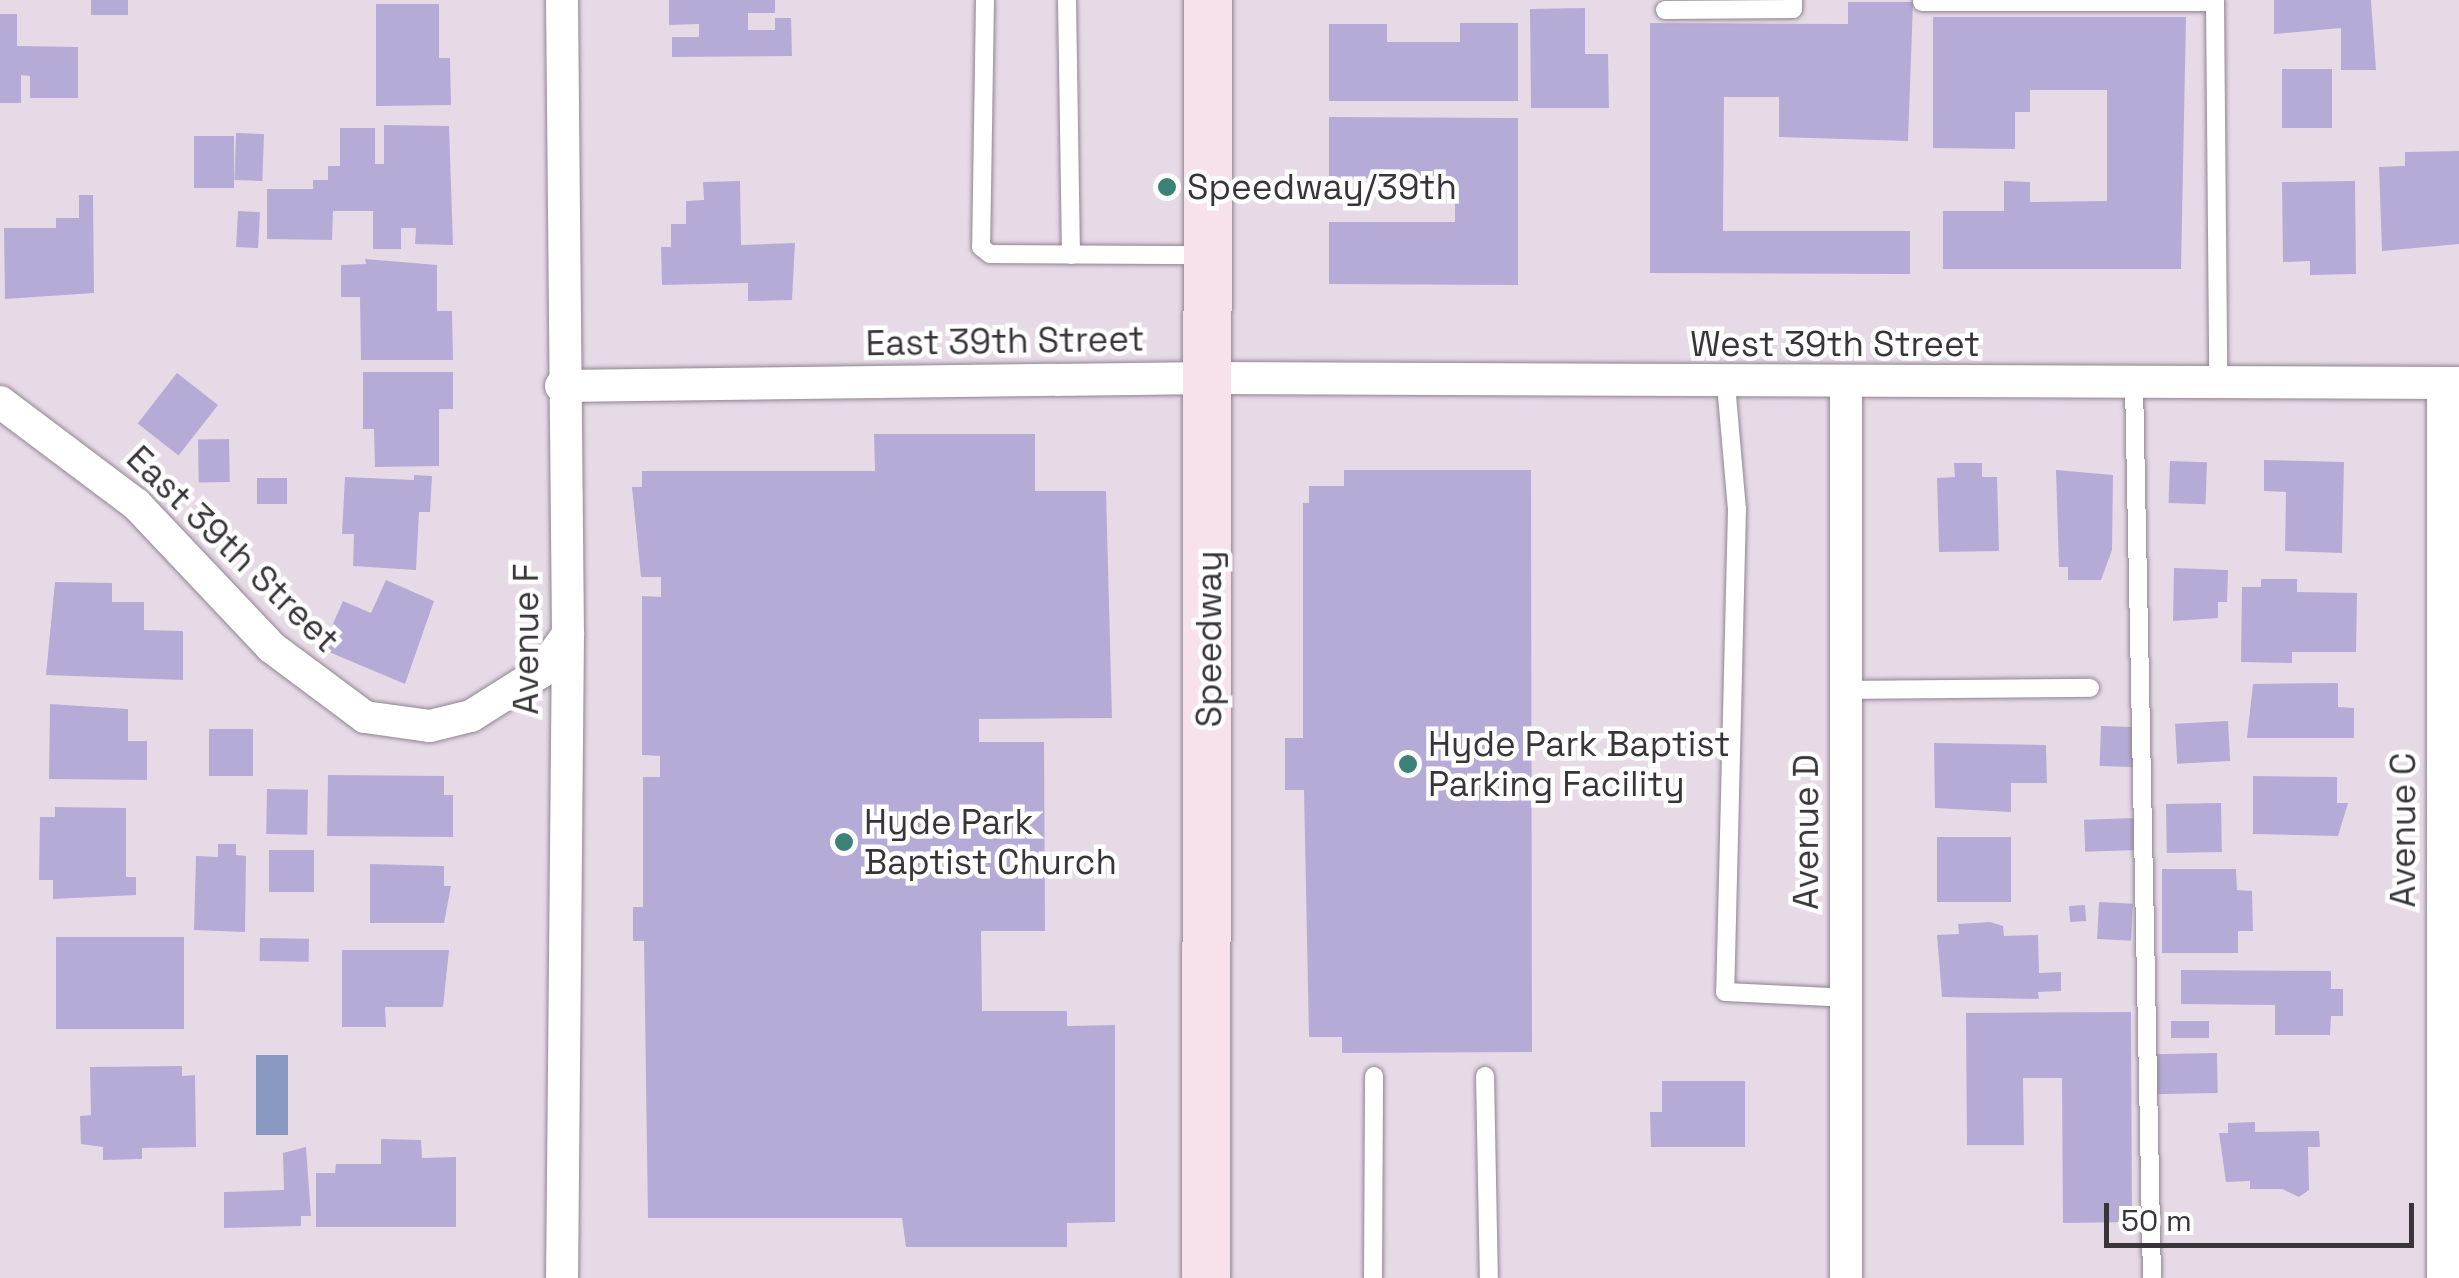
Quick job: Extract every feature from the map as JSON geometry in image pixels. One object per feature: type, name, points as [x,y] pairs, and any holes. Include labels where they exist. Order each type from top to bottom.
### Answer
[{"type":"street","name":"Avenue F","points":[[562,0],[562,386],[568,634],[562,1278]]},
{"type":"street","name":"Speedway","points":[[1206,1278],[1208,0]]},
{"type":"street","name":"East 39th Street","points":[[562,386],[1210,378]]},
{"type":"street","name":"West 39th Street","points":[[1210,378],[1846,386],[2451,383]]},
{"type":"street","name":"Avenue C","points":[[2443,1278],[2451,1194],[2451,383]]},
{"type":"street","name":"Avenue D","points":[[1846,386],[1846,1278]]},
{"type":"street","name":"East 39th Street","points":[[0,402],[136,504],[272,648],[365,717],[430,726],[471,716],[540,672],[568,634]]},
{"type":"lane","points":[[985,0],[981,246],[990,254],[1209,255]]},
{"type":"lane","points":[[1067,0],[1071,255]]},
{"type":"lane","points":[[1665,10],[1793,8],[1793,0]]},
{"type":"lane","points":[[1922,2],[2215,2],[2218,383]]},
{"type":"lane","points":[[2134,382],[2152,1278]]},
{"type":"lane","points":[[1726,384],[1737,509],[1725,992],[1846,998]]},
{"type":"lane","points":[[1846,690],[2090,688]]},
{"type":"lane","points":[[1373,1278],[1374,1076]]},
{"type":"lane","points":[[1485,1076],[1488,1278]]},
{"type":"water","points":[[256,1055],[288,1055],[288,1135],[256,1135]]},
{"type":"building","points":[[91,0],[128,0],[128,15],[91,15]]},
{"type":"building","points":[[669,0],[775,0],[775,13],[748,13],[748,30],[775,30],[775,18],[791,18],[792,56],[672,57],[672,37],[699,37],[699,24],[669,25]]},
{"type":"building","points":[[2274,0],[2371,0],[2376,70],[2341,70],[2341,28],[2274,34]]},
{"type":"building","points":[[1848,2],[1913,2],[1908,141],[1779,137],[1779,97],[1724,97],[1723,231],[1910,231],[1910,274],[1650,273],[1650,23],[1848,24]]},
{"type":"building","points":[[376,4],[439,4],[439,58],[450,58],[451,105],[376,106]]},
{"type":"building","points":[[1585,8],[1585,54],[1608,54],[1609,108],[1531,108],[1530,9]]},
{"type":"building","points":[[0,14],[17,14],[17,46],[78,47],[78,98],[30,98],[30,76],[21,75],[21,103],[0,103]]},
{"type":"building","points":[[1933,17],[2186,17],[2181,269],[1943,269],[1943,211],[2004,211],[2004,181],[2030,182],[2030,202],[2107,201],[2107,90],[2030,90],[2030,112],[2015,112],[2015,149],[1933,148]]},
{"type":"building","points":[[1460,23],[1518,23],[1518,101],[1329,101],[1329,24],[1387,24],[1387,42],[1460,42]]},
{"type":"building","points":[[2282,69],[2332,69],[2332,128],[2282,128]]},
{"type":"building","points":[[1329,117],[1518,118],[1518,285],[1329,284],[1329,222],[1455,222],[1455,179],[1329,178]]},
{"type":"building","points":[[384,125],[449,126],[453,245],[415,244],[416,228],[401,228],[401,249],[373,249],[373,211],[333,211],[332,240],[267,239],[267,189],[313,189],[313,180],[328,180],[328,166],[340,166],[340,128],[375,128],[375,164],[384,164]]},
{"type":"building","points":[[236,133],[264,134],[262,181],[234,180]]},
{"type":"building","points":[[194,136],[234,136],[234,188],[194,188]]},
{"type":"building","points":[[2459,151],[2459,244],[2382,251],[2379,167],[2405,166],[2405,152]]},
{"type":"building","points":[[740,181],[741,245],[795,243],[792,300],[748,301],[748,283],[662,285],[661,247],[671,247],[671,224],[686,224],[686,201],[704,200],[703,182]]},
{"type":"building","points":[[2355,181],[2356,274],[2310,275],[2310,261],[2283,262],[2282,182]]},
{"type":"building","points":[[79,195],[93,195],[94,293],[5,299],[4,228],[56,228],[56,218],[79,218]]},
{"type":"building","points":[[238,211],[260,212],[258,248],[236,247]]},
{"type":"building","points":[[365,259],[437,265],[437,311],[452,311],[453,360],[361,360],[360,297],[341,297],[341,265],[366,264]]},
{"type":"building","points":[[363,372],[453,372],[453,409],[439,409],[439,466],[375,467],[374,429],[363,429]]},
{"type":"building","points":[[177,373],[218,405],[179,455],[138,423]]},
{"type":"building","name":"Hyde Park Baptist Church","points":[[874,434],[1035,434],[1035,491],[1106,491],[1112,718],[979,719],[979,742],[1044,742],[1045,931],[981,931],[982,1011],[1067,1011],[1067,1026],[1115,1025],[1115,1222],[1067,1223],[1067,1247],[906,1247],[902,1218],[648,1218],[644,941],[633,941],[633,907],[643,907],[643,777],[660,777],[660,756],[642,755],[642,596],[661,597],[661,577],[641,577],[632,487],[642,487],[642,471],[875,471]]},
{"type":"building","points":[[229,439],[230,482],[199,483],[198,440]]},
{"type":"building","points":[[2264,460],[2344,462],[2342,553],[2285,551],[2286,492],[2264,491]]},
{"type":"building","points":[[2170,461],[2207,462],[2206,504],[2169,503]]},
{"type":"building","points":[[1954,463],[1982,463],[1982,477],[1997,477],[1999,551],[1939,552],[1937,478],[1955,477]]},
{"type":"building","name":"Hyde Park Baptist Parking Facility","points":[[1344,470],[1531,470],[1532,1052],[1342,1053],[1342,1037],[1309,1037],[1304,790],[1285,790],[1285,738],[1303,738],[1303,503],[1309,503],[1309,486],[1344,486]]},
{"type":"building","points":[[2056,470],[2113,475],[2112,550],[2101,580],[2068,580],[2068,567],[2059,567]]},
{"type":"building","points":[[414,475],[432,476],[430,512],[419,512],[416,570],[353,566],[354,534],[342,534],[345,477],[414,480]]},
{"type":"building","points":[[257,478],[287,478],[287,504],[257,504]]},
{"type":"building","points":[[2174,568],[2228,570],[2227,602],[2218,602],[2218,618],[2173,621]]},
{"type":"building","points":[[2261,579],[2297,579],[2297,592],[2357,593],[2356,652],[2292,652],[2292,663],[2241,662],[2242,587],[2261,587]]},
{"type":"building","points":[[386,580],[434,601],[405,684],[322,649],[343,601],[371,613]]},
{"type":"building","points":[[55,582],[112,583],[112,602],[144,602],[144,630],[183,631],[183,680],[46,675]]},
{"type":"building","points":[[2338,683],[2338,707],[2354,708],[2354,738],[2247,738],[2253,684]]},
{"type":"building","points":[[50,704],[128,709],[128,741],[147,741],[147,780],[49,779]]},
{"type":"building","points":[[2228,721],[2230,761],[2177,764],[2175,724]]},
{"type":"building","points":[[2101,726],[2139,727],[2138,767],[2100,766]]},
{"type":"building","points":[[209,729],[253,729],[253,776],[209,776]]},
{"type":"building","points":[[1934,743],[2046,745],[2047,783],[2011,783],[2011,812],[1935,808]]},
{"type":"building","points":[[328,775],[444,776],[444,795],[453,795],[453,837],[327,836]]},
{"type":"building","points":[[2253,776],[2337,777],[2337,803],[2348,803],[2338,836],[2253,834]]},
{"type":"building","points":[[267,789],[308,790],[307,835],[266,834]]},
{"type":"building","points":[[2221,803],[2222,852],[2167,853],[2166,804]]},
{"type":"building","points":[[55,807],[126,808],[126,877],[136,877],[136,895],[53,899],[53,880],[39,880],[40,817],[55,817]]},
{"type":"building","points":[[2135,818],[2136,850],[2085,852],[2084,820]]},
{"type":"building","points":[[1937,837],[2011,837],[2011,902],[1937,902]]},
{"type":"building","points":[[218,844],[236,844],[236,855],[246,856],[245,932],[194,930],[196,856],[218,857]]},
{"type":"building","points":[[269,850],[314,850],[314,892],[269,892]]},
{"type":"building","points":[[370,864],[444,866],[444,886],[451,886],[444,923],[370,923]]},
{"type":"building","points":[[2162,869],[2236,869],[2237,890],[2252,891],[2253,931],[2238,931],[2238,953],[2162,953]]},
{"type":"building","points":[[2099,902],[2133,904],[2131,941],[2097,939]]},
{"type":"building","points":[[2085,905],[2086,921],[2070,922],[2069,906]]},
{"type":"building","points":[[1990,922],[2003,926],[2004,936],[2038,935],[2039,973],[2061,972],[2061,991],[2038,992],[2039,999],[1942,997],[1937,935],[1959,934],[1958,924]]},
{"type":"building","points":[[56,937],[184,937],[184,1029],[56,1029]]},
{"type":"building","points":[[260,938],[309,939],[309,962],[260,961]]},
{"type":"building","points":[[342,950],[449,950],[443,1007],[385,1007],[386,1027],[342,1027]]},
{"type":"building","points":[[2181,970],[2331,971],[2331,989],[2343,989],[2343,1016],[2331,1016],[2330,1035],[2275,1035],[2275,1005],[2181,1004]]},
{"type":"building","points":[[2131,1012],[2132,1222],[2063,1223],[2062,1078],[2023,1078],[2024,1145],[1967,1145],[1966,1013]]},
{"type":"building","points":[[2171,1021],[2209,1021],[2209,1038],[2171,1038]]},
{"type":"building","points":[[2217,1053],[2218,1093],[2153,1094],[2152,1054]]},
{"type":"building","points":[[182,1066],[182,1076],[195,1075],[196,1147],[142,1148],[142,1159],[103,1160],[103,1147],[81,1144],[80,1116],[91,1115],[90,1067]]},
{"type":"building","points":[[1662,1081],[1745,1081],[1745,1147],[1651,1147],[1650,1112],[1662,1112]]},
{"type":"building","points":[[2255,1122],[2255,1132],[2319,1131],[2320,1147],[2308,1147],[2309,1190],[2299,1197],[2282,1189],[2250,1189],[2250,1181],[2226,1182],[2219,1133],[2228,1133],[2228,1123]]},
{"type":"building","points":[[381,1139],[421,1140],[422,1158],[456,1157],[456,1227],[316,1227],[316,1173],[335,1173],[336,1164],[381,1164]]},
{"type":"building","points":[[306,1147],[311,1216],[301,1216],[301,1226],[224,1228],[224,1192],[284,1190],[283,1153]]},
{"type":"place","name":"Speedway/39th","points":[[1167,187]]},
{"type":"place","name":"Hyde Park Baptist Parking Facility","points":[[1408,764]]},
{"type":"place","name":"Hyde Park Baptist Church","points":[[844,842]]}]
